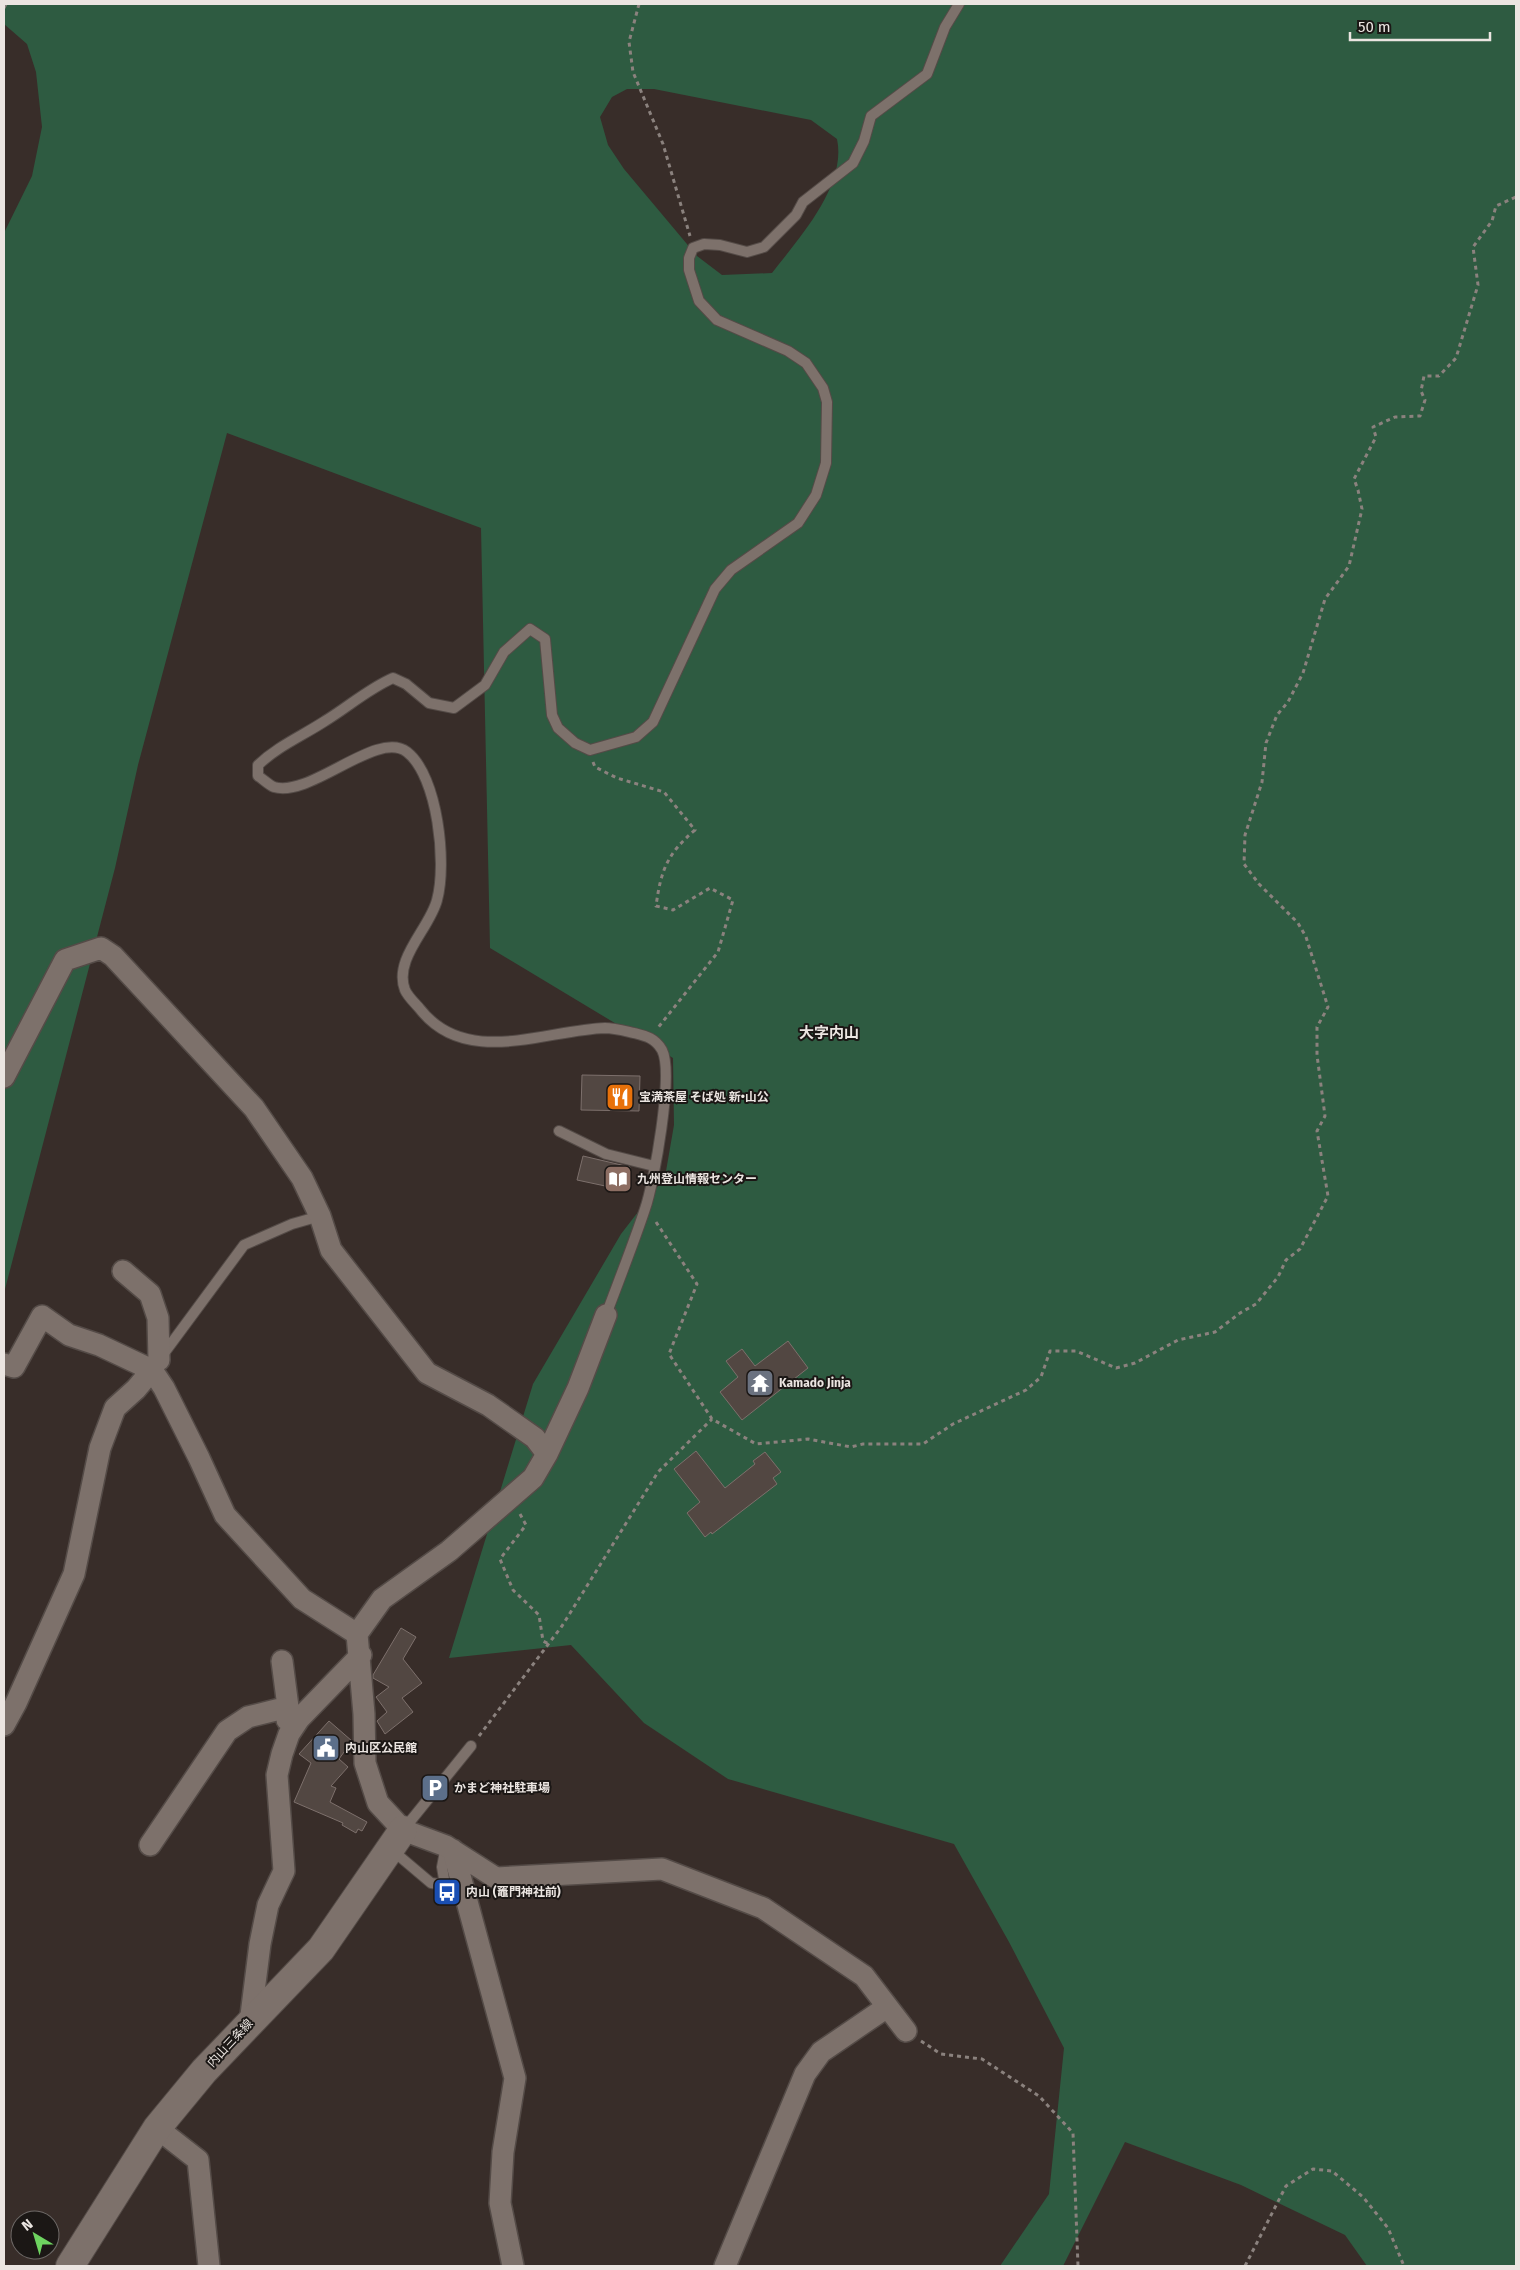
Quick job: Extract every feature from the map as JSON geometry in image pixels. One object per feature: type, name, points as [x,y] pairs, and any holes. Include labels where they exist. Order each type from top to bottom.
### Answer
[{"type":"main road","name":"内山三条線","points":[[70,2266],[157,2128],[204,2071],[321,1949],[398,1840]]},
{"type":"street","points":[[4,1076],[65,960],[101,948],[113,956],[254,1108],[302,1178],[320,1216],[331,1250],[427,1373],[488,1405],[535,1438],[547,1454]]},
{"type":"street","points":[[123,1271],[150,1294],[158,1318],[156,1365],[164,1388],[195,1449],[225,1515],[302,1599],[357,1634]]},
{"type":"street","points":[[4,1364],[14,1367],[42,1316],[69,1335],[156,1365]]},
{"type":"street","points":[[606,1316],[578,1388],[547,1454],[533,1478],[449,1551],[382,1599],[357,1634],[361,1655],[365,1763],[378,1803],[398,1840],[450,1848],[496,1878],[662,1869],[763,1908],[864,1976],[906,2031]]},
{"type":"street","points":[[4,1725],[16,1704],[74,1574],[100,1448],[114,1408],[136,1389],[156,1365]]},
{"type":"street","points":[[250,2023],[260,1944],[268,1905],[284,1871],[277,1775],[289,1734],[299,1719],[361,1655]]},
{"type":"street","points":[[282,1661],[288,1707],[289,1734]]},
{"type":"street","points":[[150,1845],[227,1731],[248,1717],[288,1707]]},
{"type":"street","points":[[450,1848],[515,2078],[503,2152],[500,2203],[513,2266]]},
{"type":"street","points":[[725,2266],[805,2074],[813,2061],[822,2052],[887,2007]]},
{"type":"street","points":[[157,2128],[198,2160],[209,2266]]},
{"type":"lane","points":[[606,1316],[646,1207],[663,1116],[666,1076],[662,1051],[650,1037],[607,1028],[509,1042],[476,1042],[453,1035],[428,1020],[405,990],[404,981],[406,957],[430,918],[438,899],[440,857],[438,817],[426,776],[406,751],[392,747],[374,750],[291,788],[273,787],[258,776],[258,765],[269,754],[325,721],[378,684],[393,678],[406,684],[430,703],[454,708],[485,686],[504,652],[530,629],[544,639],[552,715],[558,728],[574,743],[590,750],[636,737],[653,722],[715,589],[731,570],[798,522],[816,495],[826,463],[828,402],[823,388],[806,363],[788,351],[717,320],[699,300],[689,270],[688,258],[694,248],[704,244],[720,245],[747,252],[764,247],[796,215],[804,202],[853,163],[864,141],[871,116],[927,74],[945,27],[959,4]]},
{"type":"lane","points":[[559,1131],[606,1154],[654,1166]]},
{"type":"lane","points":[[156,1365],[244,1245],[292,1224],[320,1216]]},
{"type":"lane","points":[[450,1848],[442,1867],[444,1885],[431,1882],[398,1840],[471,1746]]},
{"type":"path","points":[[4,8],[6,4]]},
{"type":"path","points":[[639,4],[629,42],[634,72],[663,144],[694,248]]},
{"type":"path","points":[[646,1207],[697,1284],[669,1354],[712,1419],[756,1444],[808,1439],[851,1447],[863,1444],[923,1444],[953,1424],[1026,1390],[1041,1377],[1050,1351],[1076,1350],[1116,1368],[1135,1363],[1178,1340],[1215,1332],[1240,1313],[1256,1304],[1278,1278],[1286,1260],[1300,1249],[1328,1196],[1317,1131],[1325,1116],[1317,1055],[1317,1027],[1328,1007],[1306,936],[1298,923],[1259,884],[1244,864],[1245,835],[1262,782],[1266,743],[1277,715],[1288,702],[1303,673],[1325,599],[1349,566],[1362,509],[1354,479],[1376,437],[1373,427],[1396,417],[1420,416],[1426,400],[1421,391],[1424,376],[1439,376],[1456,358],[1464,333],[1478,285],[1473,247],[1492,221],[1496,206],[1516,197]]},
{"type":"path","points":[[590,750],[595,768],[617,778],[664,792],[694,830],[677,845],[661,876],[656,906],[673,910],[710,888],[734,900],[718,952],[650,1037]]},
{"type":"path","points":[[471,1746],[562,1626],[658,1472],[712,1419]]},
{"type":"path","points":[[510,1499],[526,1525],[500,1560],[513,1590],[539,1615],[543,1641],[549,1644]]},
{"type":"path","points":[[906,2031],[941,2054],[982,2059],[1039,2096],[1072,2133],[1078,2266]]},
{"type":"path","points":[[1245,2266],[1286,2186],[1313,2169],[1332,2170],[1363,2197],[1388,2228],[1404,2266]]},
{"type":"green space","points":[[4,4],[1516,4],[1516,2266],[1367,2266],[1345,2235],[1241,2185],[1125,2142],[1063,2266],[1000,2266],[1049,2194],[1064,2048],[1009,1942],[954,1844],[728,1779],[644,1723],[571,1645],[449,1658],[533,1384],[621,1234],[665,1177],[674,1125],[673,1058],[490,948],[481,528],[227,433],[138,765],[115,868],[4,1293],[4,233],[32,176],[42,127],[36,72],[27,44],[4,24]],"holes":[[[627,89],[654,89],[811,120],[837,139],[838,157],[835,175],[828,193],[807,228],[772,273],[722,275],[697,256],[624,169],[608,145],[600,117],[612,97]]]},
{"type":"building","points":[[582,1075],[640,1076],[639,1111],[581,1110]]},
{"type":"building","points":[[583,1156],[630,1167],[624,1190],[577,1180]]},
{"type":"building","name":"Kamado Jinja","points":[[788,1341],[808,1368],[742,1420],[720,1392],[738,1377],[726,1361],[742,1349],[755,1366]]},
{"type":"building","points":[[696,1451],[725,1488],[755,1464],[753,1461],[765,1452],[781,1472],[773,1478],[777,1484],[712,1534],[711,1532],[705,1537],[687,1513],[700,1502],[674,1469]]},
{"type":"building","points":[[401,1628],[416,1637],[403,1659],[422,1683],[402,1698],[413,1712],[385,1734],[377,1721],[387,1712],[376,1697],[389,1687],[373,1678],[373,1675]]},
{"type":"building","points":[[329,1721],[352,1741],[339,1759],[348,1767],[331,1786],[336,1788],[330,1802],[367,1822],[362,1831],[358,1829],[356,1833],[342,1825],[343,1823],[294,1802],[311,1763],[299,1754]]},
{"type":"place","name":"宝満茶屋 そば処 新•山公","points":[[620,1097]]},
{"type":"place","name":"九州登山情報センター","points":[[618,1179]]},
{"type":"place","name":"Kamado Jinja","points":[[760,1383]]},
{"type":"place","name":"内山区公民館","points":[[326,1748]]},
{"type":"place","name":"かまど神社駐車場","points":[[435,1788]]},
{"type":"place","name":"内山 (竈門神社前)","points":[[447,1892]]},
{"type":"district","name":"大字内山","points":[[829,1033]]}]
